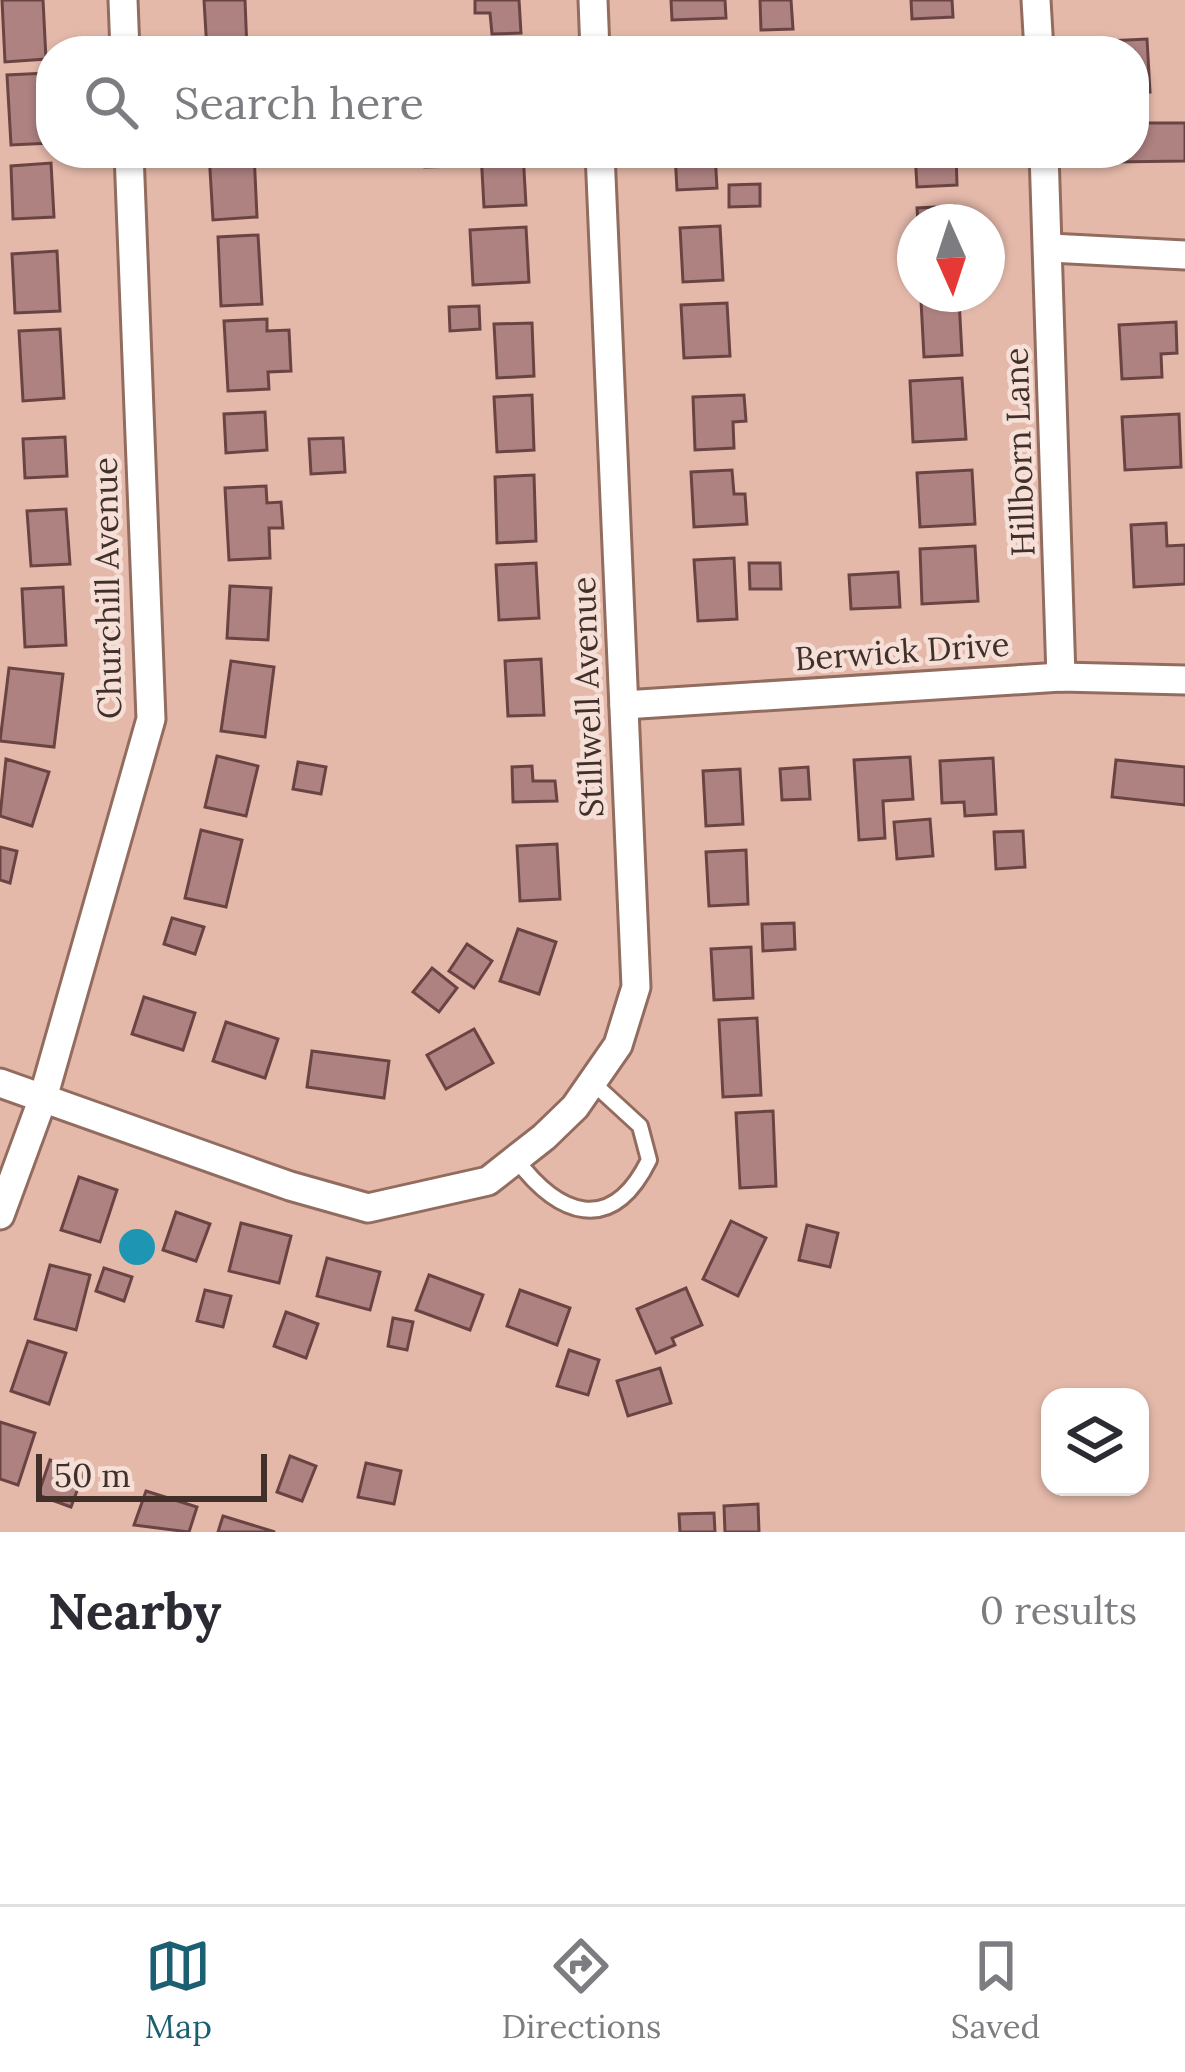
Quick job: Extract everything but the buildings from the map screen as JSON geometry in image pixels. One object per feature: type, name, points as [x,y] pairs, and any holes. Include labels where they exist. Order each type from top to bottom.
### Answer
[{"type":"street","points":[[123,0],[124,36]]},
{"type":"street","points":[[593,0],[595,36]]},
{"type":"street","points":[[1036,0],[1038,36]]},
{"type":"street","name":"Churchill Avenue","points":[[0,1215],[43,1098],[151,719],[130,168]]},
{"type":"street","name":"Stillwell Avenue","points":[[43,1098],[290,1186],[368,1208],[488,1181],[575,1107],[618,1045],[636,988],[601,168]]},
{"type":"street","name":"Hillborn Lane","points":[[1045,168],[1061,677]]},
{"type":"street","points":[[1049,248],[1185,255]]},
{"type":"street","name":"Berwick Drive","points":[[624,705],[1061,677],[1185,680]]},
{"type":"street","points":[[0,1083],[43,1098]]},
{"type":"lane","points":[[516,1159],[542,1193],[583,1210],[604,1206],[635,1184],[650,1160],[646,1137],[626,1111],[592,1082]]},
{"type":"water","points":[[137,1229],[150,1234],[155,1247],[150,1260],[137,1265],[124,1260],[119,1247],[124,1234]]}]
